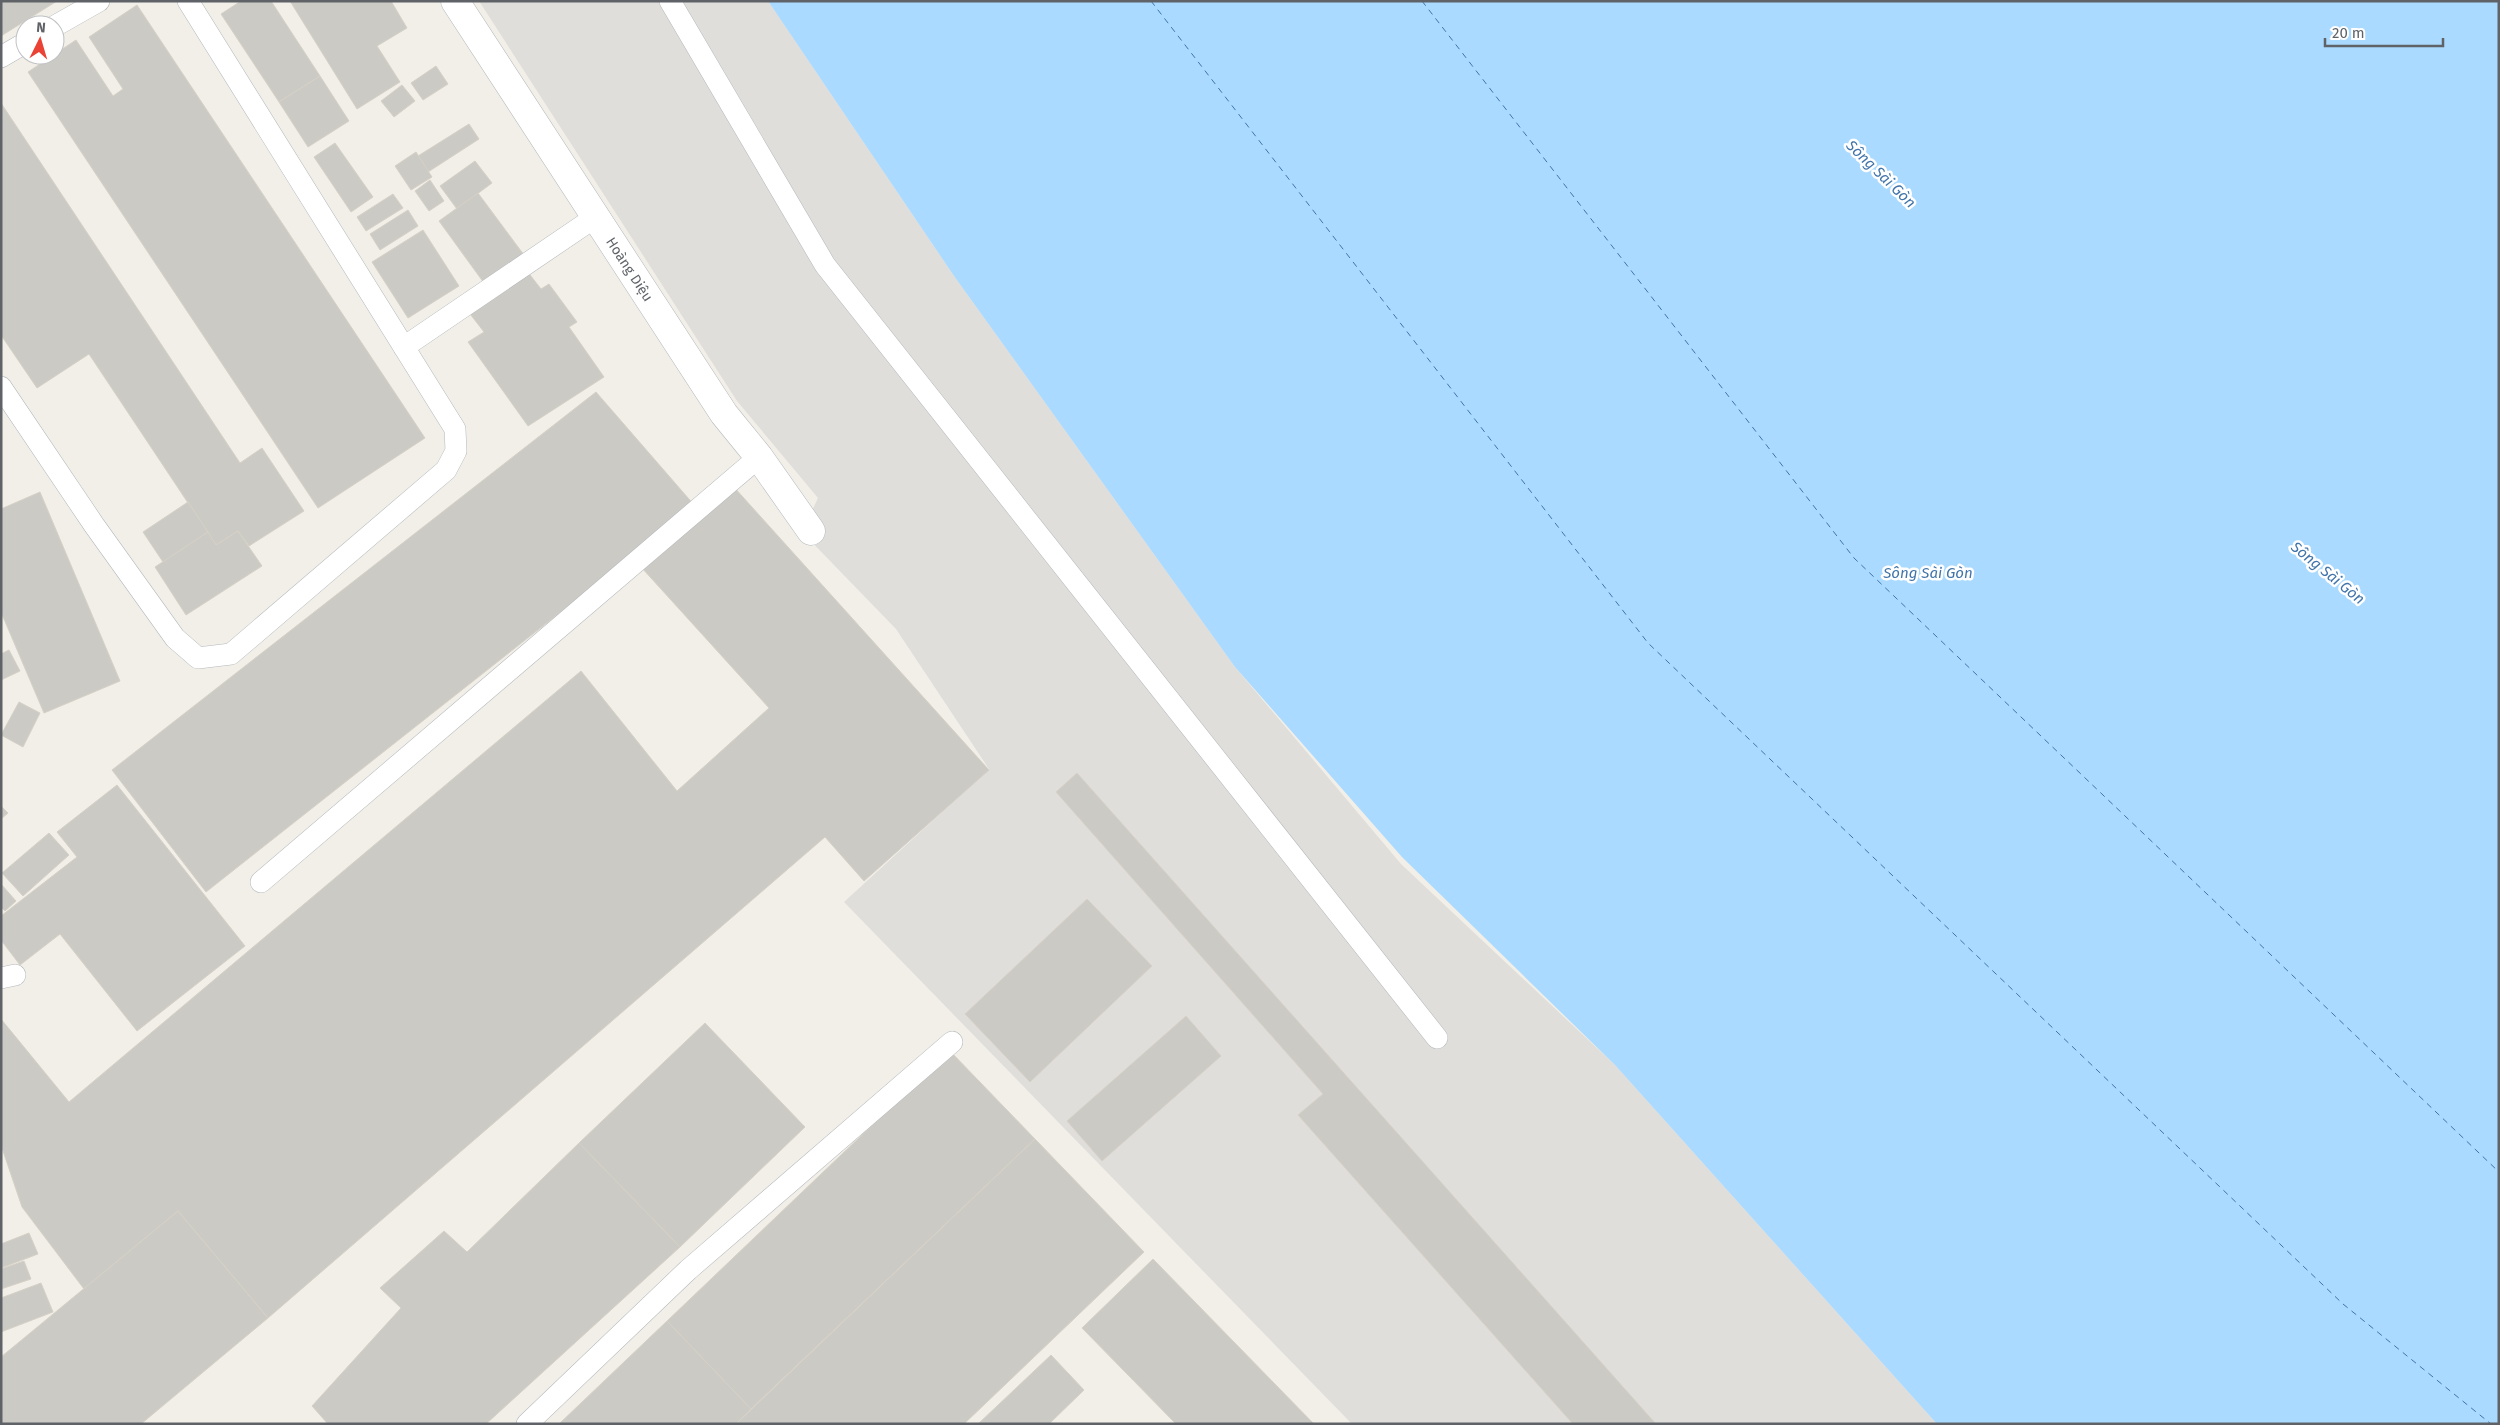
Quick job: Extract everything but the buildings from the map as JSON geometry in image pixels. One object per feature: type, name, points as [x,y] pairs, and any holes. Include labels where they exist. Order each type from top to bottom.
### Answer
[{"type":"street","name":"Hoàng Diệu","points":[[455,1],[594,218],[724,414],[759,457],[812,531]]},
{"type":"lane","points":[[65,20],[99,1]]},
{"type":"lane","points":[[1,387],[94,525],[169,630],[198,658],[231,654],[446,470],[456,451],[455,429],[188,1]]},
{"type":"lane","points":[[670,1],[825,265],[1437,1038]]},
{"type":"lane","points":[[1,57],[15,49]]},
{"type":"lane","points":[[404,347],[594,218]]},
{"type":"lane","points":[[261,882],[759,457]]},
{"type":"lane","points":[[527,1424],[688,1270],[952,1042]]},
{"type":"shaded area","points":[[479,1],[768,1],[954,276],[1235,667],[1401,864],[1615,1065],[1937,1424],[1352,1424],[844,902],[989,769],[896,629],[802,532],[818,498],[737,401]]},
{"type":"water","name":"Sông Sài Gòn","points":[[768,1],[2499,1],[2499,1424],[1937,1424],[1615,1065],[1402,857],[1235,667],[954,276]]},
{"type":"ferry route","points":[[1151,1],[1648,643],[2343,1304],[2491,1424]]},
{"type":"ferry route","points":[[1422,1],[1854,558],[2499,1172]]}]
